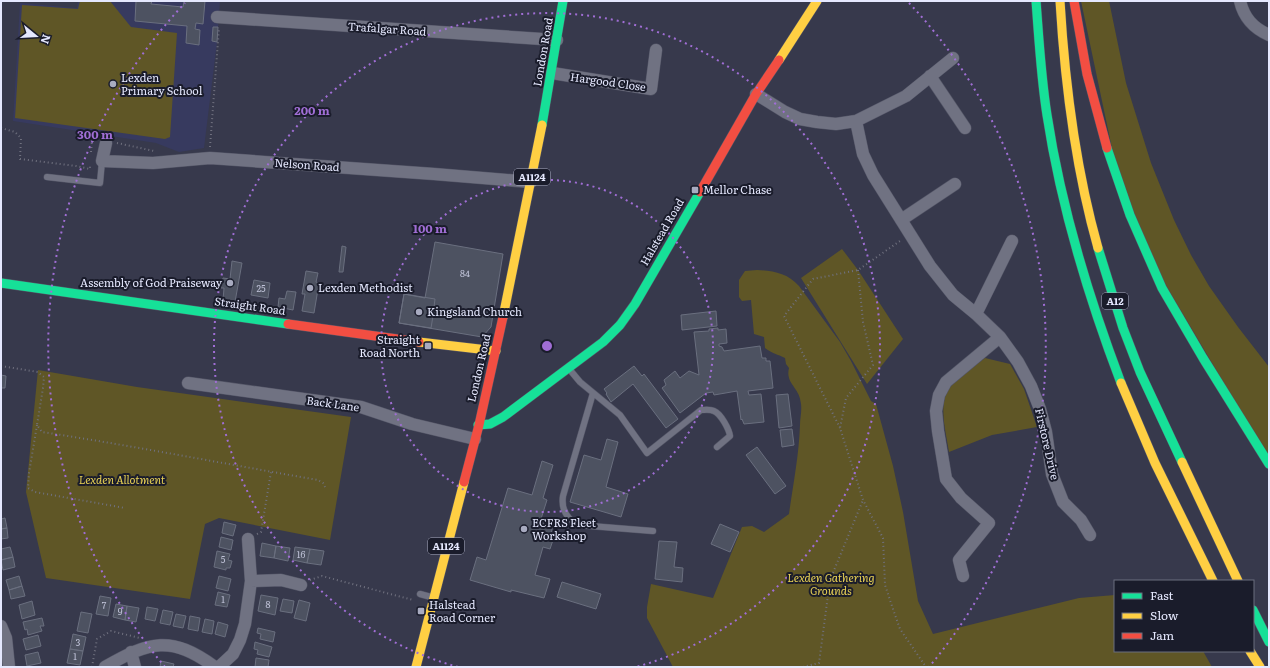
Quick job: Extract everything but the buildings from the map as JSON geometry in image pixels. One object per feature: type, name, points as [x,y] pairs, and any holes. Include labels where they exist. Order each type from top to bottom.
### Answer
[{"type":"main road","name":"London Road","points":[[416,667],[475,439],[496,351],[552,74],[563,1]]},
{"type":"main road","name":"Halstead Road","points":[[478,425],[490,424],[503,417],[603,342],[620,325],[635,304],[756,94],[817,1]]},
{"type":"main road","name":"A12","points":[[1036,1],[1037,27],[1044,87],[1053,146],[1072,237],[1089,295],[1118,375],[1147,446],[1213,580]]},
{"type":"main road","name":"A12","points":[[1060,1],[1061,30],[1066,79],[1076,149],[1085,193],[1112,294],[1140,372],[1216,537],[1238,580]]},
{"type":"main road","points":[[1074,1],[1077,23],[1095,108],[1108,154],[1137,232],[1160,284],[1225,395],[1269,464]]},
{"type":"main road","name":"Straight Road","points":[[1,282],[406,341],[496,351]]},
{"type":"main road","points":[[1254,612],[1269,642]]},
{"type":"main road","points":[[1245,652],[1250,667]]},
{"type":"main road","points":[[1251,652],[1260,667]]},
{"type":"street","points":[[1240,1],[1242,10],[1248,20],[1260,31],[1269,35]]},
{"type":"street","name":"Trafalgar Road","points":[[219,18],[557,40]]},
{"type":"street","name":"Hargood Close","points":[[552,74],[651,89],[656,50]]},
{"type":"street","points":[[756,94],[785,112],[800,118],[816,122],[836,124],[856,121],[906,96],[953,58]]},
{"type":"street","points":[[930,76],[965,128]]},
{"type":"street","name":"Firstore Drive","points":[[856,121],[863,154],[873,174],[930,266],[953,295],[1000,337],[1018,362],[1031,386],[1040,409],[1046,432],[1052,474],[1063,502],[1081,520],[1090,535]]},
{"type":"street","points":[[96,162],[106,143]]},
{"type":"street","name":"Nelson Road","points":[[96,162],[153,163],[210,158],[531,182]]},
{"type":"street","points":[[901,220],[956,184]]},
{"type":"street","points":[[976,314],[1012,241]]},
{"type":"street","points":[[963,576],[959,560],[989,523],[961,498],[946,480],[936,411],[939,395],[946,382],[1000,337]]},
{"type":"street","name":"Back Lane","points":[[188,383],[362,407],[412,424],[475,439]]},
{"type":"street","points":[[219,667],[233,654],[240,640],[245,624],[251,581],[248,539]]},
{"type":"street","points":[[251,581],[281,580],[302,585]]},
{"type":"street","points":[[1,626],[6,638],[9,667]]},
{"type":"street","points":[[105,667],[131,652],[159,645],[175,646],[188,650],[215,667]]},
{"type":"street","points":[[131,652],[135,667]]},
{"type":"lane","points":[[47,177],[100,183],[96,162]]},
{"type":"lane","points":[[569,368],[580,382],[620,415],[647,453],[701,410],[716,412],[729,430],[730,436],[716,448]]},
{"type":"lane","points":[[593,393],[563,496],[562,503],[564,510],[571,520],[578,525],[652,531]]},
{"type":"lane","points":[[420,594],[432,601]]},
{"type":"path","points":[[210,158],[219,18]]},
{"type":"path","points":[[1,128],[14,132],[21,138],[20,159],[90,169],[96,162]]},
{"type":"path","points":[[91,155],[92,141],[120,143],[160,153]]},
{"type":"path","points":[[910,234],[858,270],[813,279],[784,316],[840,428],[863,500],[883,538],[885,585],[900,629],[926,667]]},
{"type":"path","points":[[840,428],[846,398],[873,366],[863,322],[858,270]]},
{"type":"path","points":[[1,366],[38,372],[44,377],[28,488],[35,492],[125,508]]},
{"type":"path","points":[[37,426],[42,432],[96,440],[318,480],[323,483],[325,487]]},
{"type":"path","points":[[248,539],[260,532],[272,472]]},
{"type":"path","points":[[803,667],[818,663],[830,580],[863,500]]},
{"type":"path","points":[[302,585],[314,578],[322,576],[432,601]]},
{"type":"path","points":[[92,667],[97,639],[111,631],[142,638]]},
{"type":"shaded area","name":"Lexden Primary School","points":[[78,1],[220,1],[217,42],[204,148],[179,152],[156,143],[13,121],[20,3],[77,8]]},
{"type":"green space","name":"Lexden Primary School","points":[[80,1],[110,1],[131,27],[177,33],[170,137],[165,139],[15,118],[22,5],[78,9]]},
{"type":"green space","points":[[1081,1],[1109,1],[1126,83],[1151,163],[1174,220],[1191,255],[1209,286],[1269,367],[1269,459],[1158,272],[1118,177]]},
{"type":"green space","points":[[842,249],[858,270],[903,339],[867,384],[801,278]]},
{"type":"green space","name":"Lexden Gathering Grounds","points":[[745,271],[769,271],[785,275],[799,286],[840,342],[871,401],[876,404],[893,466],[903,512],[918,601],[933,634],[1079,598],[1114,595],[1114,652],[1204,652],[1212,667],[673,667],[647,618],[647,607],[651,584],[713,598],[742,527],[752,526],[764,532],[789,514],[796,470],[801,412],[800,398],[789,378],[789,368],[786,364],[785,358],[765,348],[764,337],[754,334],[751,300],[742,301],[739,297],[739,280]]},
{"type":"green space","points":[[985,358],[1010,364],[1024,389],[1037,427],[992,435],[949,452],[944,425],[943,407],[948,390],[953,383]]},
{"type":"green space","name":"Lexden Allotment","points":[[38,370],[137,387],[351,417],[330,540],[219,518],[205,524],[190,599],[46,578],[26,492]]},
{"type":"traffic: fast","points":[[542,125],[563,1]]},
{"type":"traffic: fast","points":[[1036,1],[1045,101],[1060,183],[1077,251],[1097,317],[1121,383]]},
{"type":"traffic: fast","points":[[1107,148],[1130,215],[1162,288],[1203,358],[1269,464]]},
{"type":"traffic: fast","points":[[478,425],[490,424],[503,417],[603,342],[620,325],[635,304],[700,192]]},
{"type":"traffic: fast","points":[[1098,248],[1123,328],[1140,372],[1182,462]]},
{"type":"traffic: fast","points":[[1,283],[288,324]]},
{"type":"traffic: fast","points":[[1254,612],[1269,642]]},
{"type":"traffic: slow","points":[[779,60],[817,1]]},
{"type":"traffic: slow","points":[[1060,1],[1072,126],[1083,187],[1098,248]]},
{"type":"traffic: slow","points":[[503,317],[542,125]]},
{"type":"traffic: slow","points":[[419,342],[496,351]]},
{"type":"traffic: slow","points":[[1121,383],[1155,463],[1213,580]]},
{"type":"traffic: slow","points":[[1182,462],[1238,580]]},
{"type":"traffic: slow","points":[[416,667],[464,482]]},
{"type":"traffic: slow","points":[[1251,652],[1260,667]]},
{"type":"traffic: jam","points":[[1074,1],[1087,74],[1107,148]]},
{"type":"traffic: jam","points":[[700,192],[756,94],[779,60]]},
{"type":"traffic: jam","points":[[464,482],[479,425],[503,317]]},
{"type":"traffic: jam","points":[[288,324],[419,342]]},
{"type":"place","name":"Lexden Primary School","points":[[113,84]]},
{"type":"place","name":"Mellor Chase","points":[[695,190]]},
{"type":"place","name":"Assembly of God Praiseway","points":[[230,283]]},
{"type":"place","name":"Lexden Methodist","points":[[310,288]]},
{"type":"place","name":"Kingsland Church","points":[[419,312]]},
{"type":"place","name":"Straight Road North","points":[[428,346]]},
{"type":"place","name":"ECFRS Fleet Workshop","points":[[524,529]]},
{"type":"place","name":"Halstead Road Corner","points":[[421,611]]}]
